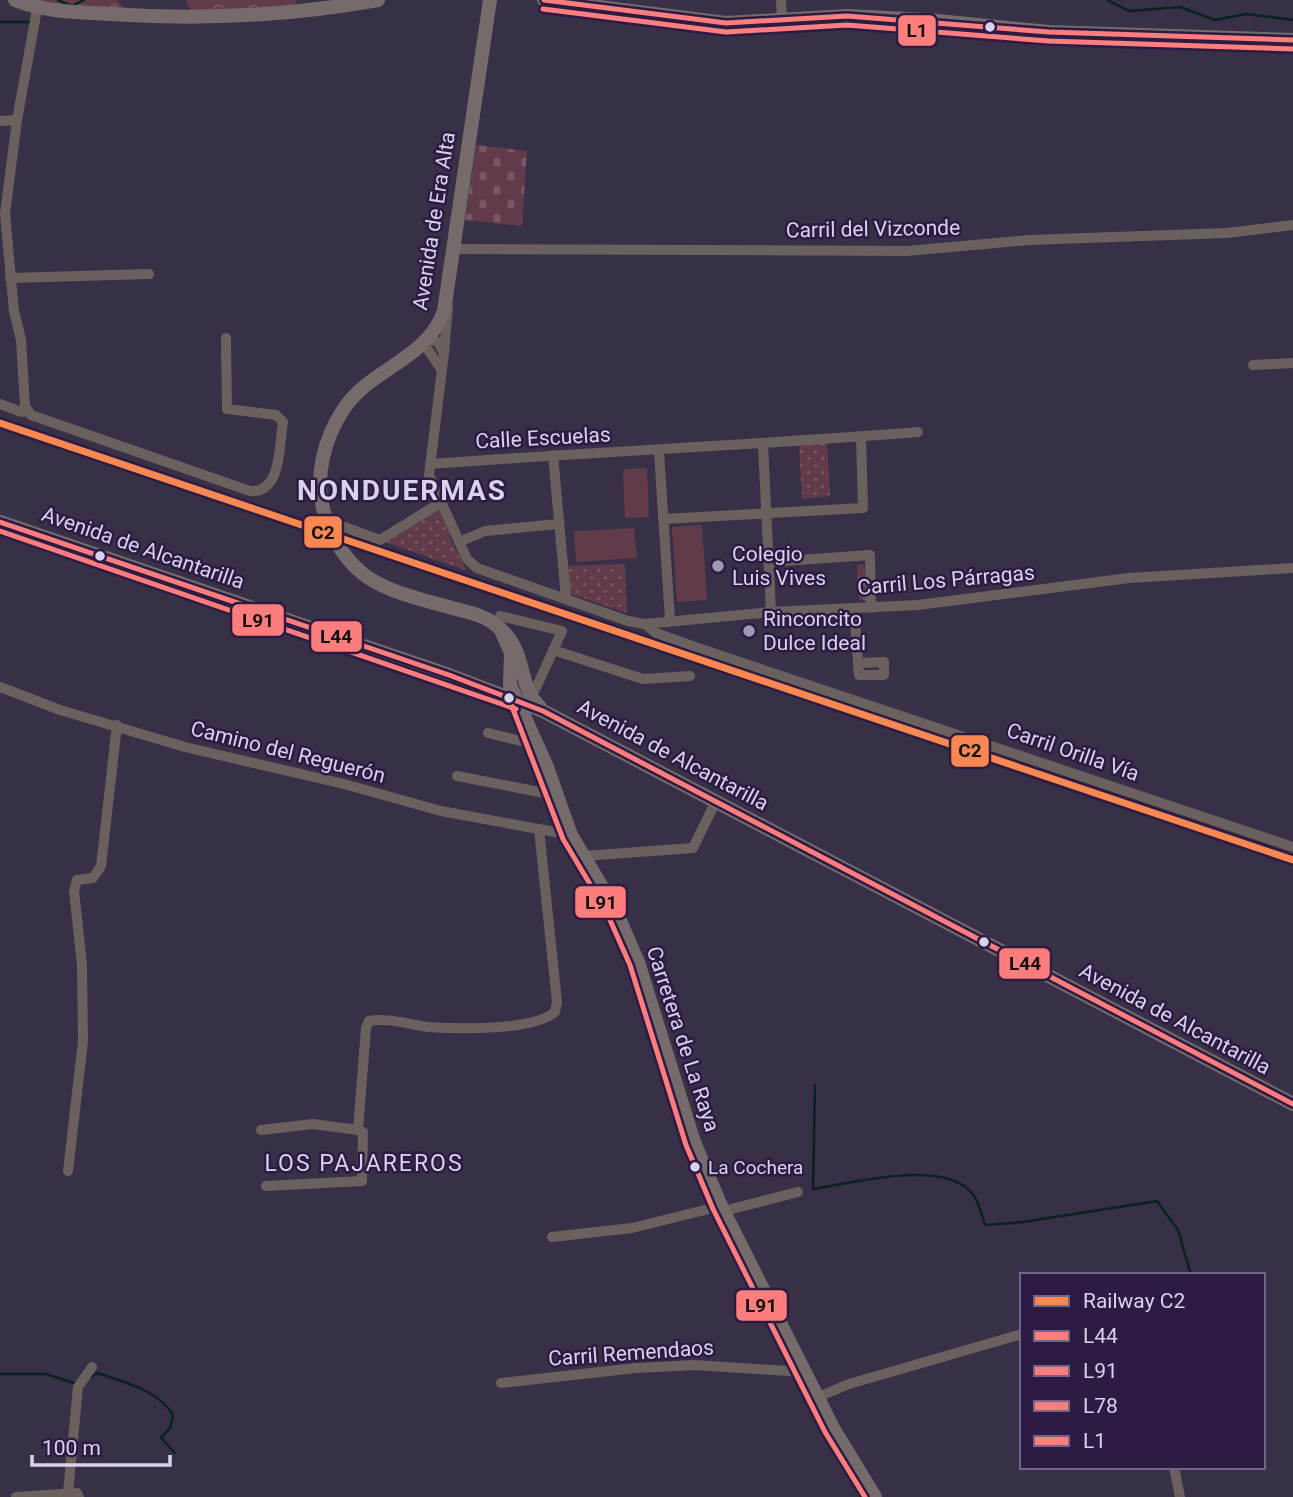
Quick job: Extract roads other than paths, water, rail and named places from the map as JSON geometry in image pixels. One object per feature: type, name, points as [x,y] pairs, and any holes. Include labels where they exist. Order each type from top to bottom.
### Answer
[{"type":"main road","points":[[15,0],[36,18],[273,16],[376,0]]},
{"type":"main road","name":"Avenida de Era Alta","points":[[490,0],[446,302],[441,319],[426,342],[365,385],[342,411],[323,458],[320,482],[323,506],[343,555],[367,579],[394,592],[500,622],[518,649],[526,680]]},
{"type":"main road","points":[[544,0],[726,23],[847,16],[928,20],[1049,32],[1293,40]]},
{"type":"main road","name":"Avenida de Alcantarilla","points":[[0,522],[483,687],[524,698],[543,711],[1293,1104]]},
{"type":"main road","points":[[500,622],[511,653],[509,677],[524,698]]},
{"type":"main road","points":[[483,687],[500,685],[509,677]]},
{"type":"main road","points":[[524,698],[526,680]]},
{"type":"main road","name":"Carretera de La Raya","points":[[524,698],[537,745],[571,835],[614,907],[638,962],[694,1142],[722,1208],[818,1397],[875,1497]]},
{"type":"street","points":[[781,0],[782,21]]},
{"type":"street","points":[[36,18],[17,120],[5,214],[10,278],[21,340],[28,411],[39,420],[259,492],[267,488],[274,477],[283,422],[276,415],[232,411],[225,406],[226,338]]},
{"type":"street","points":[[0,121],[17,120]]},
{"type":"street","name":"Carril del Vizconde","points":[[452,249],[907,251],[1029,240],[1227,233],[1293,225]]},
{"type":"street","points":[[10,278],[149,274]]},
{"type":"street","name":"Carril Los Párragas","points":[[446,302],[448,317],[430,482],[467,559],[477,568],[645,624],[771,612],[871,608],[999,597],[1129,578],[1293,568]]},
{"type":"street","points":[[441,369],[426,342],[438,342],[444,352]]},
{"type":"street","points":[[1253,365],[1293,363]]},
{"type":"street","points":[[0,404],[22,412],[28,411]]},
{"type":"street","name":"Calle Escuelas","points":[[430,464],[553,455],[659,452],[918,432]]},
{"type":"street","points":[[663,519],[863,508],[861,437]]},
{"type":"street","points":[[763,444],[771,612]]},
{"type":"street","points":[[659,452],[670,621]]},
{"type":"street","points":[[553,455],[566,598]]},
{"type":"street","points":[[336,524],[380,540],[440,503]]},
{"type":"street","points":[[459,542],[485,531],[558,524]]},
{"type":"street","points":[[769,562],[870,555],[871,608]]},
{"type":"street","points":[[854,608],[858,663]]},
{"type":"street","points":[[500,622],[562,631],[524,698]]},
{"type":"street","name":"Carril Orilla Vía","points":[[645,624],[656,633],[698,648],[1293,847]]},
{"type":"street","points":[[553,650],[643,679],[690,676]]},
{"type":"street","points":[[509,677],[518,673],[526,680]]},
{"type":"street","name":"Camino del Reguerón","points":[[0,687],[60,710],[185,747],[344,784],[441,811],[571,835]]},
{"type":"street","points":[[68,1171],[74,1099],[83,1041],[82,965],[74,891],[77,880],[93,877],[101,866],[117,725]]},
{"type":"street","points":[[488,733],[537,745]]},
{"type":"street","points":[[457,776],[555,795]]},
{"type":"street","points":[[584,856],[693,848],[716,802]]},
{"type":"street","points":[[358,1130],[361,1062],[369,1021],[429,1027],[506,1026],[538,1021],[555,1012],[557,1002],[539,829]]},
{"type":"street","points":[[261,1130],[313,1124],[363,1132],[362,1181],[266,1186]]},
{"type":"street","points":[[552,1237],[632,1228],[798,1192]]},
{"type":"street","points":[[818,1397],[849,1384],[1020,1335]]},
{"type":"street","name":"Carril Remendaos","points":[[501,1383],[636,1368],[695,1365],[805,1372]]},
{"type":"street","points":[[59,1494],[78,1387],[92,1367]]},
{"type":"street","points":[[1174,1469],[1180,1497]]},
{"type":"street","points":[[16,1497],[77,1493],[79,1497]]},
{"type":"waterway","points":[[58,0],[72,6],[84,0]]},
{"type":"waterway","points":[[1107,0],[1129,11],[1180,7],[1215,20],[1246,14],[1293,20]]},
{"type":"waterway","points":[[0,22],[30,22]]},
{"type":"waterway","points":[[815,1085],[813,1189],[874,1178],[920,1175],[941,1177],[959,1183],[973,1194],[985,1225],[1023,1222],[1157,1201],[1178,1230],[1190,1273]]},
{"type":"waterway","points":[[90,1377],[98,1373],[140,1388],[166,1406],[173,1415],[170,1428],[161,1438],[175,1453]]},
{"type":"waterway","points":[[0,1374],[46,1374],[74,1383]]},
{"type":"rail line","name":"C2","points":[[0,423],[1293,860]]},
{"type":"place","name":"Colegio Luis Vives","points":[[718,566]]},
{"type":"place","name":"Rinconcito Dulce Ideal","points":[[749,631]]},
{"type":"place","name":"La Cochera","points":[[695,1167]]},
{"type":"district","name":"NONDUERMAS","points":[[402,490]]},
{"type":"district","name":"LOS PAJAREROS","points":[[364,1163]]}]
